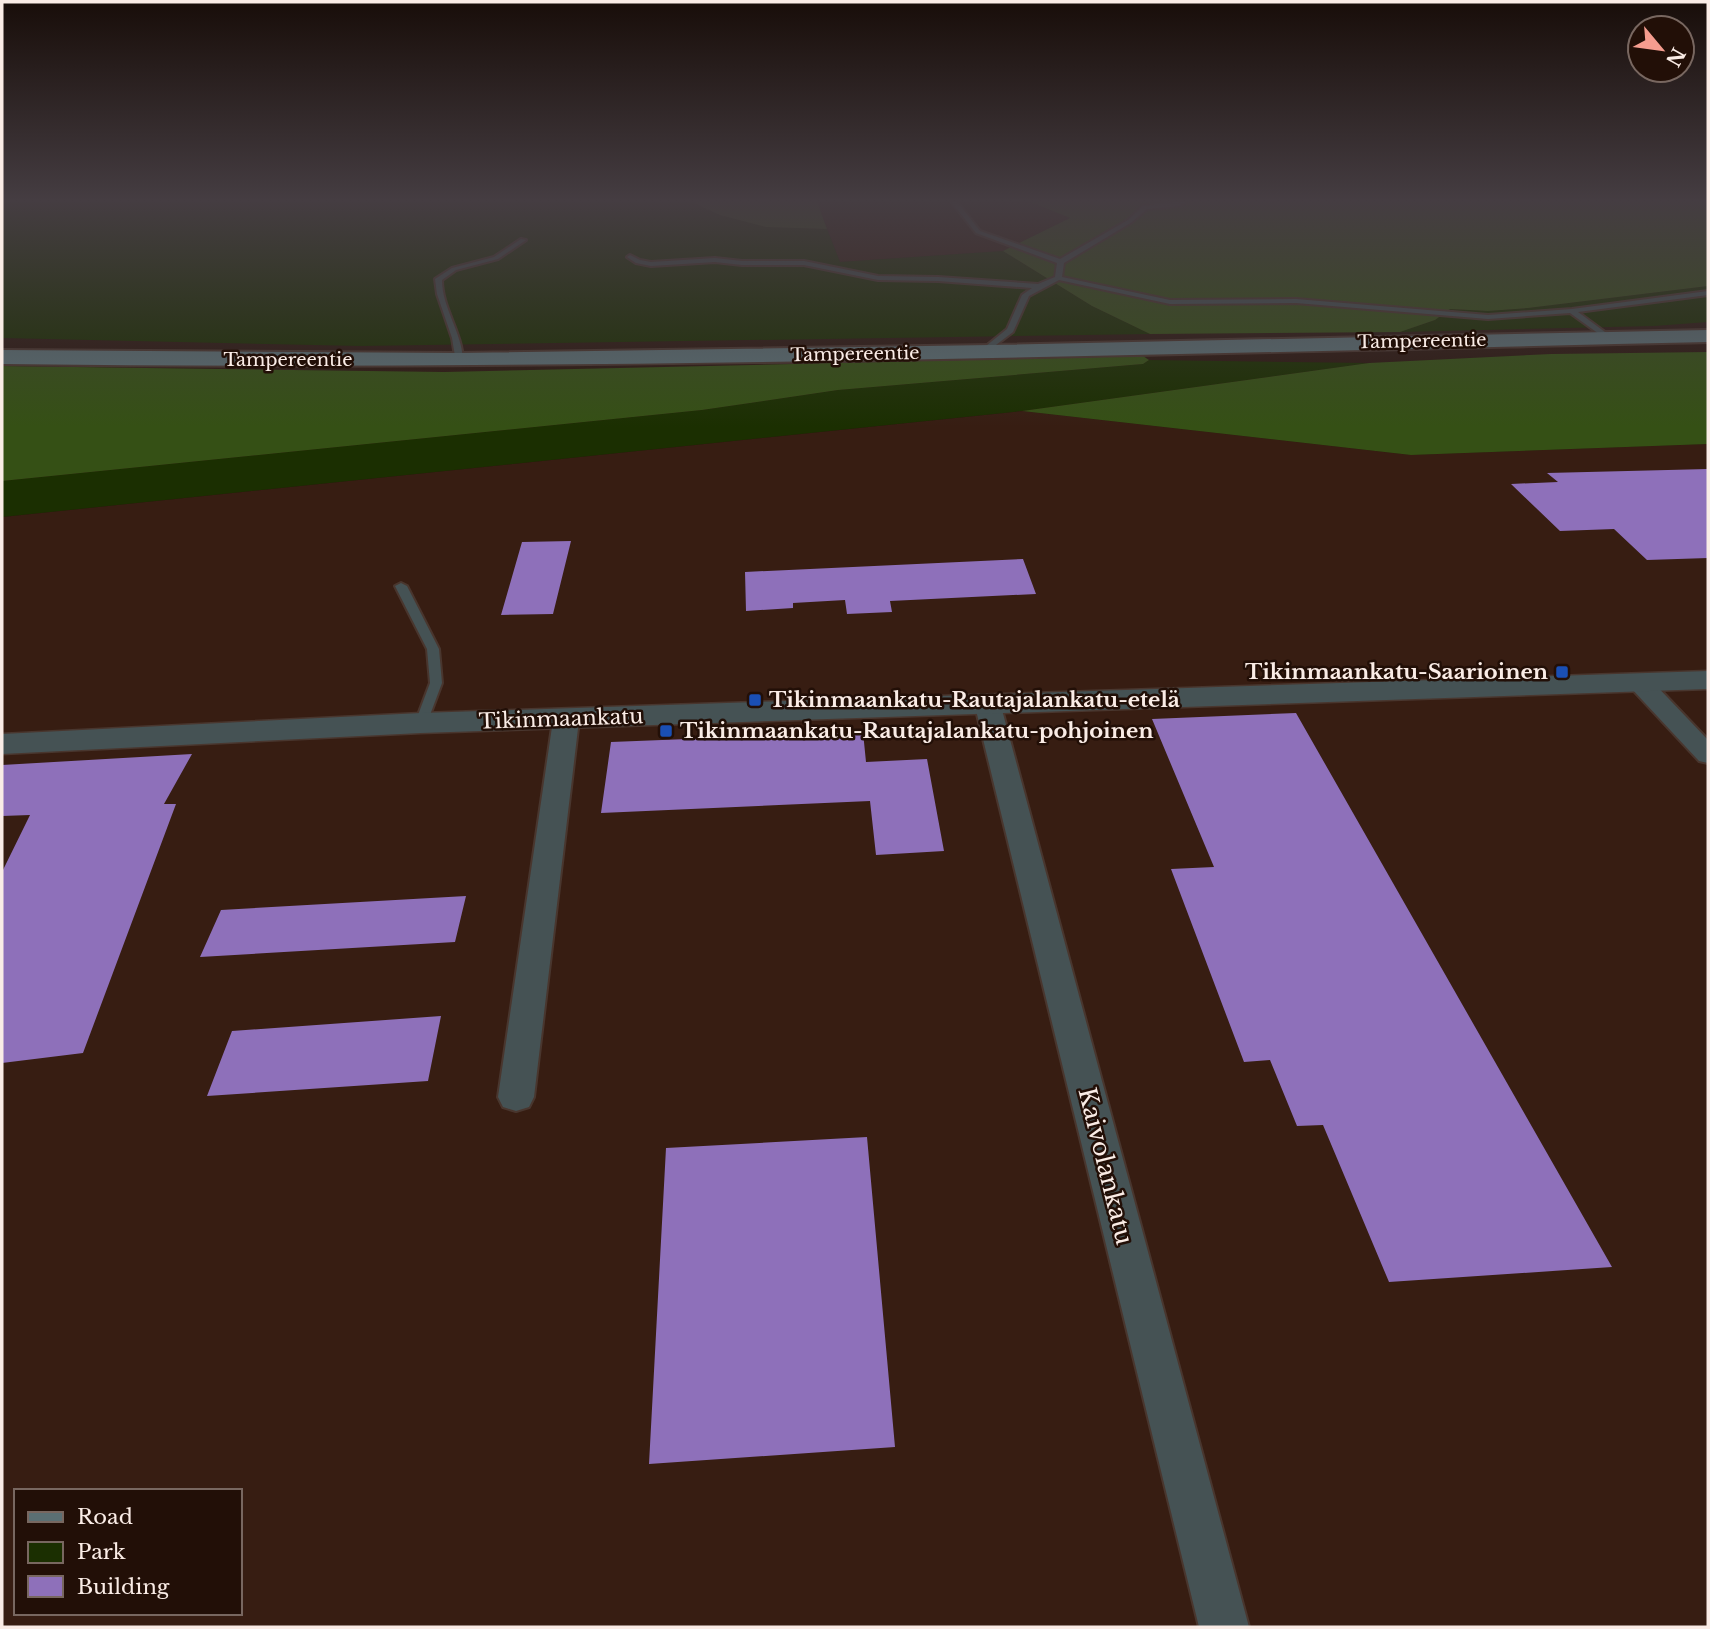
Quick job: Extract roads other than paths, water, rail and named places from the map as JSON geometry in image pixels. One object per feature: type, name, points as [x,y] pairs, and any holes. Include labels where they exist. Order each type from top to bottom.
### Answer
[{"type":"main road","name":"Tampereentie","points":[[2,356],[459,360],[1708,336]]},
{"type":"street","name":"Tikinmaankatu","points":[[2,744],[421,723],[1708,680]]},
{"type":"street","points":[[1640,684],[1708,755]]},
{"type":"street","name":"Kaivolankatu","points":[[988,706],[1224,1627]]},
{"type":"street","points":[[516,1097],[566,720]]},
{"type":"lane","points":[[444,275],[438,279],[437,287],[460,347],[459,360]]},
{"type":"lane","points":[[862,275],[878,278],[938,279],[999,287],[1039,286]]},
{"type":"lane","points":[[984,352],[1010,330],[1026,296],[1039,286],[1058,278],[1170,302],[1296,301],[1488,317],[1572,311],[1708,293]]},
{"type":"lane","points":[[1572,311],[1606,337]]},
{"type":"lane","points":[[401,586],[433,649],[436,684],[421,723]]},
{"type":"place","name":"Tikinmaankatu-Saarioinen","points":[[1562,672]]},
{"type":"place","name":"Tikinmaankatu-Rautajalankatu-etelä","points":[[755,700]]},
{"type":"place","name":"Tikinmaankatu-Rautajalankatu-pohjoinen","points":[[666,731]]}]
